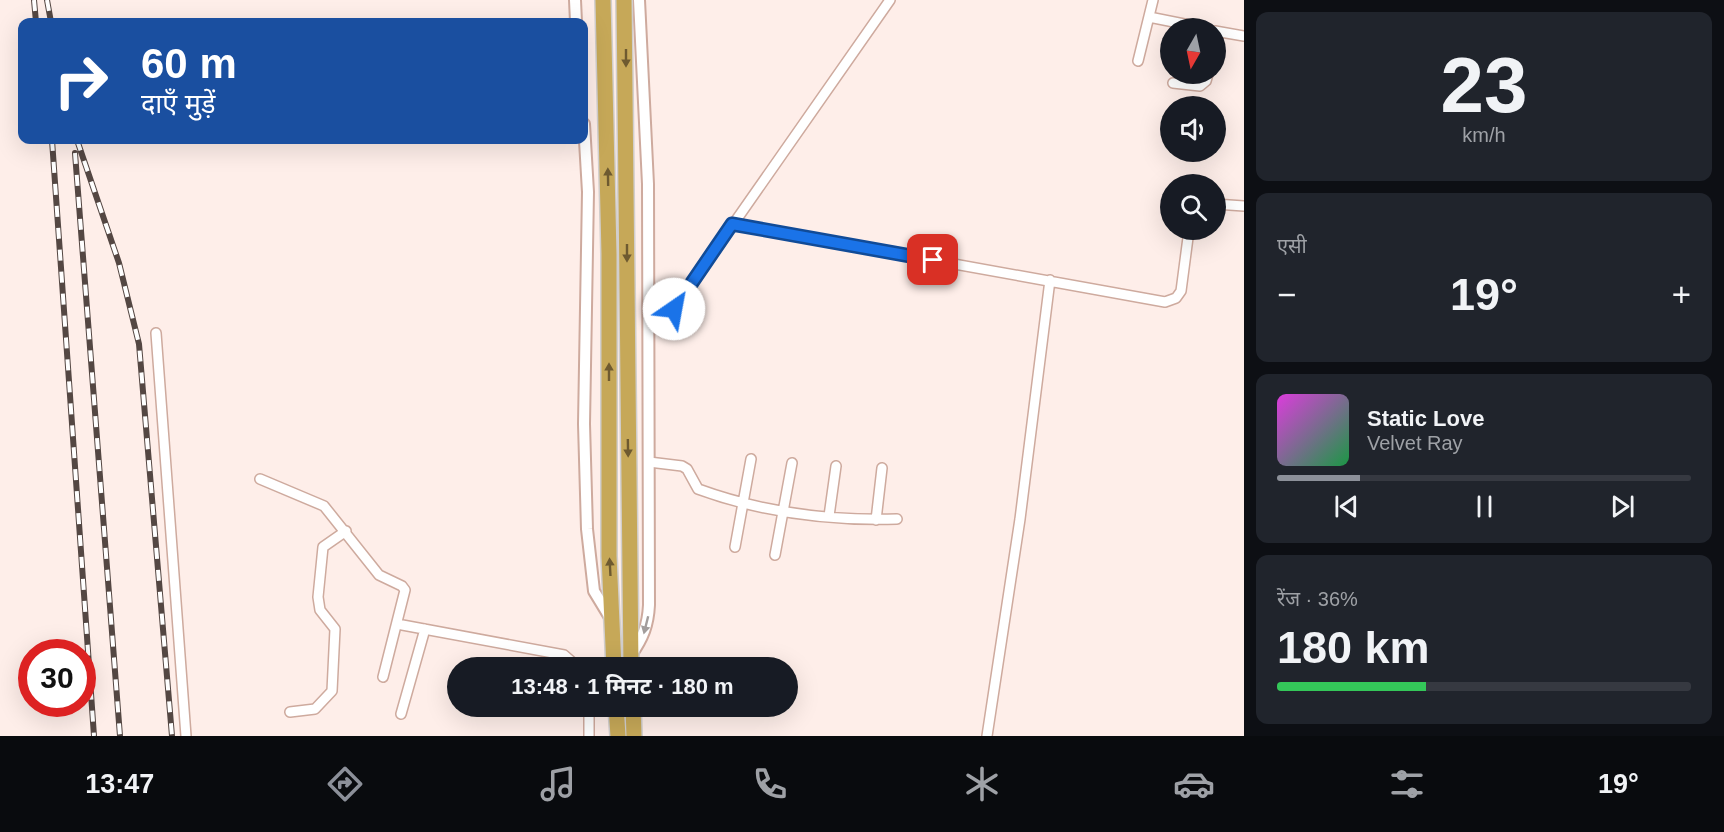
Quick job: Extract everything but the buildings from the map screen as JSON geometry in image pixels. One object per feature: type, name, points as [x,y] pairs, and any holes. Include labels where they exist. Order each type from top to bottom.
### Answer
[{"type":"highway","points":[[603,0],[609,254],[609,556],[614,657]]},
{"type":"highway","points":[[624,0],[631,657]]},
{"type":"highway","points":[[617,717],[618,736]]},
{"type":"highway","points":[[633,717],[634,736]]},
{"type":"street","points":[[575,0],[576,18]]},
{"type":"street","points":[[633,657],[643,638],[648,618],[647,135],[639,0]]},
{"type":"street","points":[[649,322],[665,316],[674,309],[890,0]]},
{"type":"street","points":[[1137,61],[1153,0]]},
{"type":"street","points":[[1149,17],[1160,19]]},
{"type":"street","points":[[1226,33],[1244,36]]},
{"type":"street","points":[[1182,84],[1200,86],[1202,84]]},
{"type":"street","points":[[585,144],[588,192],[584,413],[587,528],[594,591],[612,622]]},
{"type":"street","points":[[1226,205],[1244,206]]},
{"type":"street","points":[[732,224],[1172,301],[1181,291],[1188,240]]},
{"type":"street","points":[[987,736],[1025,485],[1050,280]]},
{"type":"street","points":[[156,333],[186,736]]},
{"type":"street","points":[[735,547],[752,459]]},
{"type":"street","points":[[649,462],[682,466],[687,469],[698,489],[744,503],[784,512],[876,520],[897,519]]},
{"type":"street","points":[[775,555],[792,463]]},
{"type":"street","points":[[829,516],[836,466]]},
{"type":"street","points":[[876,520],[882,468]]},
{"type":"street","points":[[260,479],[324,506],[379,575],[402,586],[405,590],[383,677]]},
{"type":"street","points":[[290,712],[315,709],[332,692],[335,629],[320,610],[318,597],[322,547],[346,531]]},
{"type":"street","points":[[397,624],[566,657]]},
{"type":"street","points":[[401,714],[425,629]]},
{"type":"street","points":[[589,717],[590,736]]},
{"type":"railway","points":[[34,0],[36,18]]},
{"type":"railway","points":[[47,0],[50,18]]},
{"type":"railway","points":[[52,144],[94,736]]},
{"type":"railway","points":[[78,144],[119,263],[139,344],[172,736]]},
{"type":"railway","points":[[75,153],[120,736]]},
{"type":"route","points":[[674,309],[732,224],[752,230],[933,260]]}]
